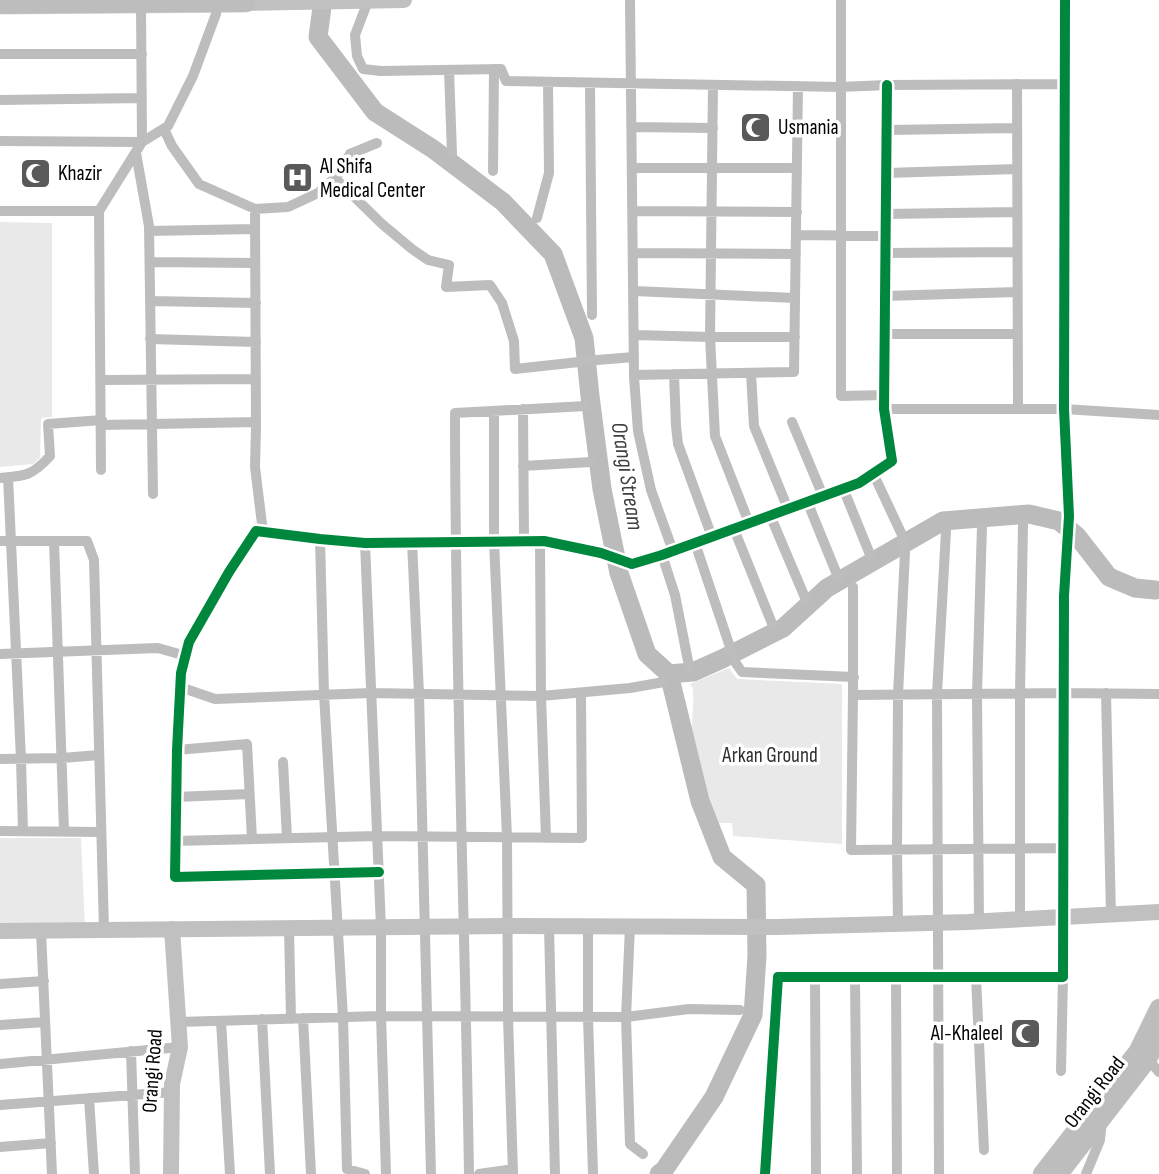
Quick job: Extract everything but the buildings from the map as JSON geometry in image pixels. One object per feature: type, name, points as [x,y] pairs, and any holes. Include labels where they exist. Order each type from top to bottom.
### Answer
[{"type":"main road","points":[[0,5],[404,0]]},
{"type":"main road","points":[[0,931],[507,926],[777,927],[979,922],[1159,912]]},
{"type":"main road","name":"Orangi Road","points":[[171,1174],[172,1084],[180,1046],[172,929]]},
{"type":"main road","points":[[1042,1174],[1138,1051],[1159,1008]]},
{"type":"main road","name":"Orangi Road","points":[[1059,1174],[1102,1118],[1153,1066],[1159,1035]]},
{"type":"street","points":[[630,0],[634,375],[638,432],[668,553],[689,666]]},
{"type":"street","points":[[841,0],[841,396],[885,396]]},
{"type":"street","points":[[1061,1071],[1064,596],[1069,516],[1065,409],[1065,0]]},
{"type":"street","points":[[368,1],[355,35],[357,56],[362,69],[501,69],[506,81],[590,83],[841,87],[1065,83]]},
{"type":"street","points":[[101,470],[99,211],[142,142],[168,126],[193,76],[216,14],[238,2]]},
{"type":"street","points":[[141,4],[142,142]]},
{"type":"street","points":[[0,54],[142,54]]},
{"type":"street","points":[[493,171],[494,69]]},
{"type":"street","points":[[449,70],[452,154]]},
{"type":"street","points":[[537,218],[550,173],[548,82]]},
{"type":"street","points":[[590,83],[592,315]]},
{"type":"street","points":[[1017,84],[1018,409]]},
{"type":"street","points":[[713,85],[710,337],[715,436],[749,523]]},
{"type":"street","points":[[379,872],[175,877],[181,673],[189,642],[229,572],[256,531],[365,542],[540,541],[601,553],[632,564],[859,483],[892,461],[884,409],[887,85]]},
{"type":"street","points":[[634,375],[794,372],[799,86]]},
{"type":"street","points":[[0,100],[142,98]]},
{"type":"street","points":[[632,127],[713,128]]},
{"type":"street","points":[[887,130],[1017,128]]},
{"type":"street","points":[[164,129],[172,146],[199,184],[255,209],[288,207],[318,193],[335,178],[350,154],[377,143]]},
{"type":"street","points":[[0,141],[142,142]]},
{"type":"street","points":[[135,153],[149,231],[153,494]]},
{"type":"street","points":[[633,168],[797,168]]},
{"type":"street","points":[[886,173],[1017,169]]},
{"type":"street","points":[[335,178],[412,249],[428,260],[449,265],[446,287],[490,285],[502,303],[514,341],[515,369],[634,358]]},
{"type":"street","points":[[255,209],[255,467],[263,532]]},
{"type":"street","points":[[0,211],[99,211]]},
{"type":"street","points":[[633,211],[797,212]]},
{"type":"street","points":[[886,214],[1017,212]]},
{"type":"street","points":[[149,231],[255,229]]},
{"type":"street","points":[[796,235],[886,236]]},
{"type":"street","points":[[886,253],[1017,251]]},
{"type":"street","points":[[634,253],[796,254]]},
{"type":"street","points":[[149,262],[255,263]]},
{"type":"street","points":[[634,291],[795,298]]},
{"type":"street","points":[[885,296],[1017,292]]},
{"type":"street","points":[[150,301],[256,303]]},
{"type":"street","points":[[885,334],[1018,334]]},
{"type":"street","points":[[635,335],[795,337]]},
{"type":"street","points":[[150,339],[256,342]]},
{"type":"street","points":[[751,373],[754,426],[788,509]]},
{"type":"street","points":[[674,374],[678,444],[712,537]]},
{"type":"street","points":[[101,380],[256,379]]},
{"type":"street","points":[[470,1174],[463,837],[457,695],[455,413],[586,406]]},
{"type":"street","points":[[523,409],[524,541]]},
{"type":"street","points":[[884,409],[1065,409],[1159,415]]},
{"type":"street","points":[[479,1174],[513,1171],[508,1017],[507,837],[494,541],[494,411]]},
{"type":"street","points":[[23,831],[16,653],[6,541],[4,477],[24,476],[40,468],[50,456],[48,424],[256,422]]},
{"type":"street","points":[[792,422],[823,496]]},
{"type":"street","points":[[523,466],[592,462]]},
{"type":"street","points":[[873,474],[902,537],[905,552],[898,695],[898,924]]},
{"type":"street","points":[[843,488],[871,557]]},
{"type":"street","points":[[807,501],[838,578]]},
{"type":"street","points":[[771,515],[806,600]]},
{"type":"street","points":[[1020,920],[1023,524]]},
{"type":"street","points":[[979,922],[977,694],[982,526]]},
{"type":"street","points":[[734,529],[773,626]]},
{"type":"street","points":[[939,1174],[937,694],[946,531]]},
{"type":"street","points":[[320,539],[324,694],[343,1017],[347,1169],[365,1174]]},
{"type":"street","points":[[6,541],[88,541],[94,560],[104,930]]},
{"type":"street","points":[[54,541],[64,831]]},
{"type":"street","points":[[540,541],[541,696],[546,838]]},
{"type":"street","points":[[365,542],[378,836],[386,1174]]},
{"type":"street","points":[[412,542],[419,694],[431,1174]]},
{"type":"street","points":[[695,543],[730,647],[742,672],[853,677]]},
{"type":"street","points":[[853,587],[851,850],[1064,848]]},
{"type":"street","points":[[0,654],[158,648],[186,656]]},
{"type":"street","points":[[180,687],[215,699],[371,693],[541,696],[630,688],[664,682]]},
{"type":"street","points":[[175,841],[378,836],[582,838],[581,693]]},
{"type":"street","points":[[1106,693],[1111,916]]},
{"type":"street","points":[[853,695],[1159,694]]},
{"type":"street","points":[[177,750],[247,744],[252,839]]},
{"type":"street","points":[[0,759],[99,755]]},
{"type":"street","points":[[283,762],[287,838]]},
{"type":"street","points":[[176,797],[249,794]]},
{"type":"street","points":[[0,831],[101,832]]},
{"type":"street","points":[[549,926],[555,1174]]},
{"type":"street","points":[[588,926],[593,1174]]},
{"type":"street","points":[[630,926],[626,1017],[630,1144],[643,1154]]},
{"type":"street","points":[[289,929],[311,1174]]},
{"type":"street","points":[[41,931],[52,1174]]},
{"type":"street","points":[[765,1174],[778,977],[1063,977]]},
{"type":"street","points":[[855,977],[857,1174]]},
{"type":"street","points":[[896,977],[897,1174]]},
{"type":"street","points":[[976,977],[984,1150]]},
{"type":"street","points":[[815,978],[816,1174]]},
{"type":"street","points":[[0,984],[44,981]]},
{"type":"street","points":[[178,1022],[381,1016],[626,1017],[690,1009],[740,1010]]},
{"type":"street","points":[[262,1019],[270,1174]]},
{"type":"street","points":[[221,1021],[230,1174]]},
{"type":"street","points":[[0,1025],[45,1022]]},
{"type":"street","points":[[0,1064],[180,1046]]},
{"type":"street","points":[[131,1051],[135,1174]]},
{"type":"street","points":[[0,1105],[172,1092]]},
{"type":"street","points":[[89,1098],[94,1174]]},
{"type":"street","points":[[1086,1174],[1100,1140],[1102,1118]]},
{"type":"street","points":[[0,1147],[51,1143]]},
{"type":"green space","points":[[0,222],[52,223],[52,417],[41,418],[40,458],[33,464],[0,467]]},
{"type":"green space","name":"Arkan Ground","points":[[729,668],[737,679],[842,684],[842,844],[733,836],[732,823],[718,823],[697,764],[692,728],[693,689],[690,684]]},
{"type":"green space","points":[[0,838],[81,838],[85,930],[0,930]]},
{"type":"waterway","name":"Orangi Stream","points":[[323,0],[318,37],[375,112],[433,149],[503,202],[553,254],[584,338],[602,489],[619,573],[647,654],[669,674],[700,801],[722,857],[756,885],[757,956],[753,1015],[714,1097],[659,1174]]},
{"type":"waterway","points":[[669,674],[693,672],[783,628],[827,588],[943,521],[1029,514],[1059,521],[1077,536],[1109,577],[1135,588],[1155,590]]},
{"type":"cycle path","points":[[765,1174],[778,977],[1063,977],[1064,596],[1069,516],[1064,409],[1065,0]]},
{"type":"cycle path","points":[[379,872],[175,877],[181,673],[189,642],[229,572],[256,531],[365,543],[544,541],[601,553],[632,564],[859,483],[892,461],[884,409],[887,85]]},
{"type":"place","name":"Usmania","points":[[755,127]]},
{"type":"place","name":"Khazir","points":[[35,173]]},
{"type":"place","name":"Al Shifa Medical Center","points":[[297,178]]},
{"type":"place","name":"Al-Khaleel","points":[[1026,1033]]}]
